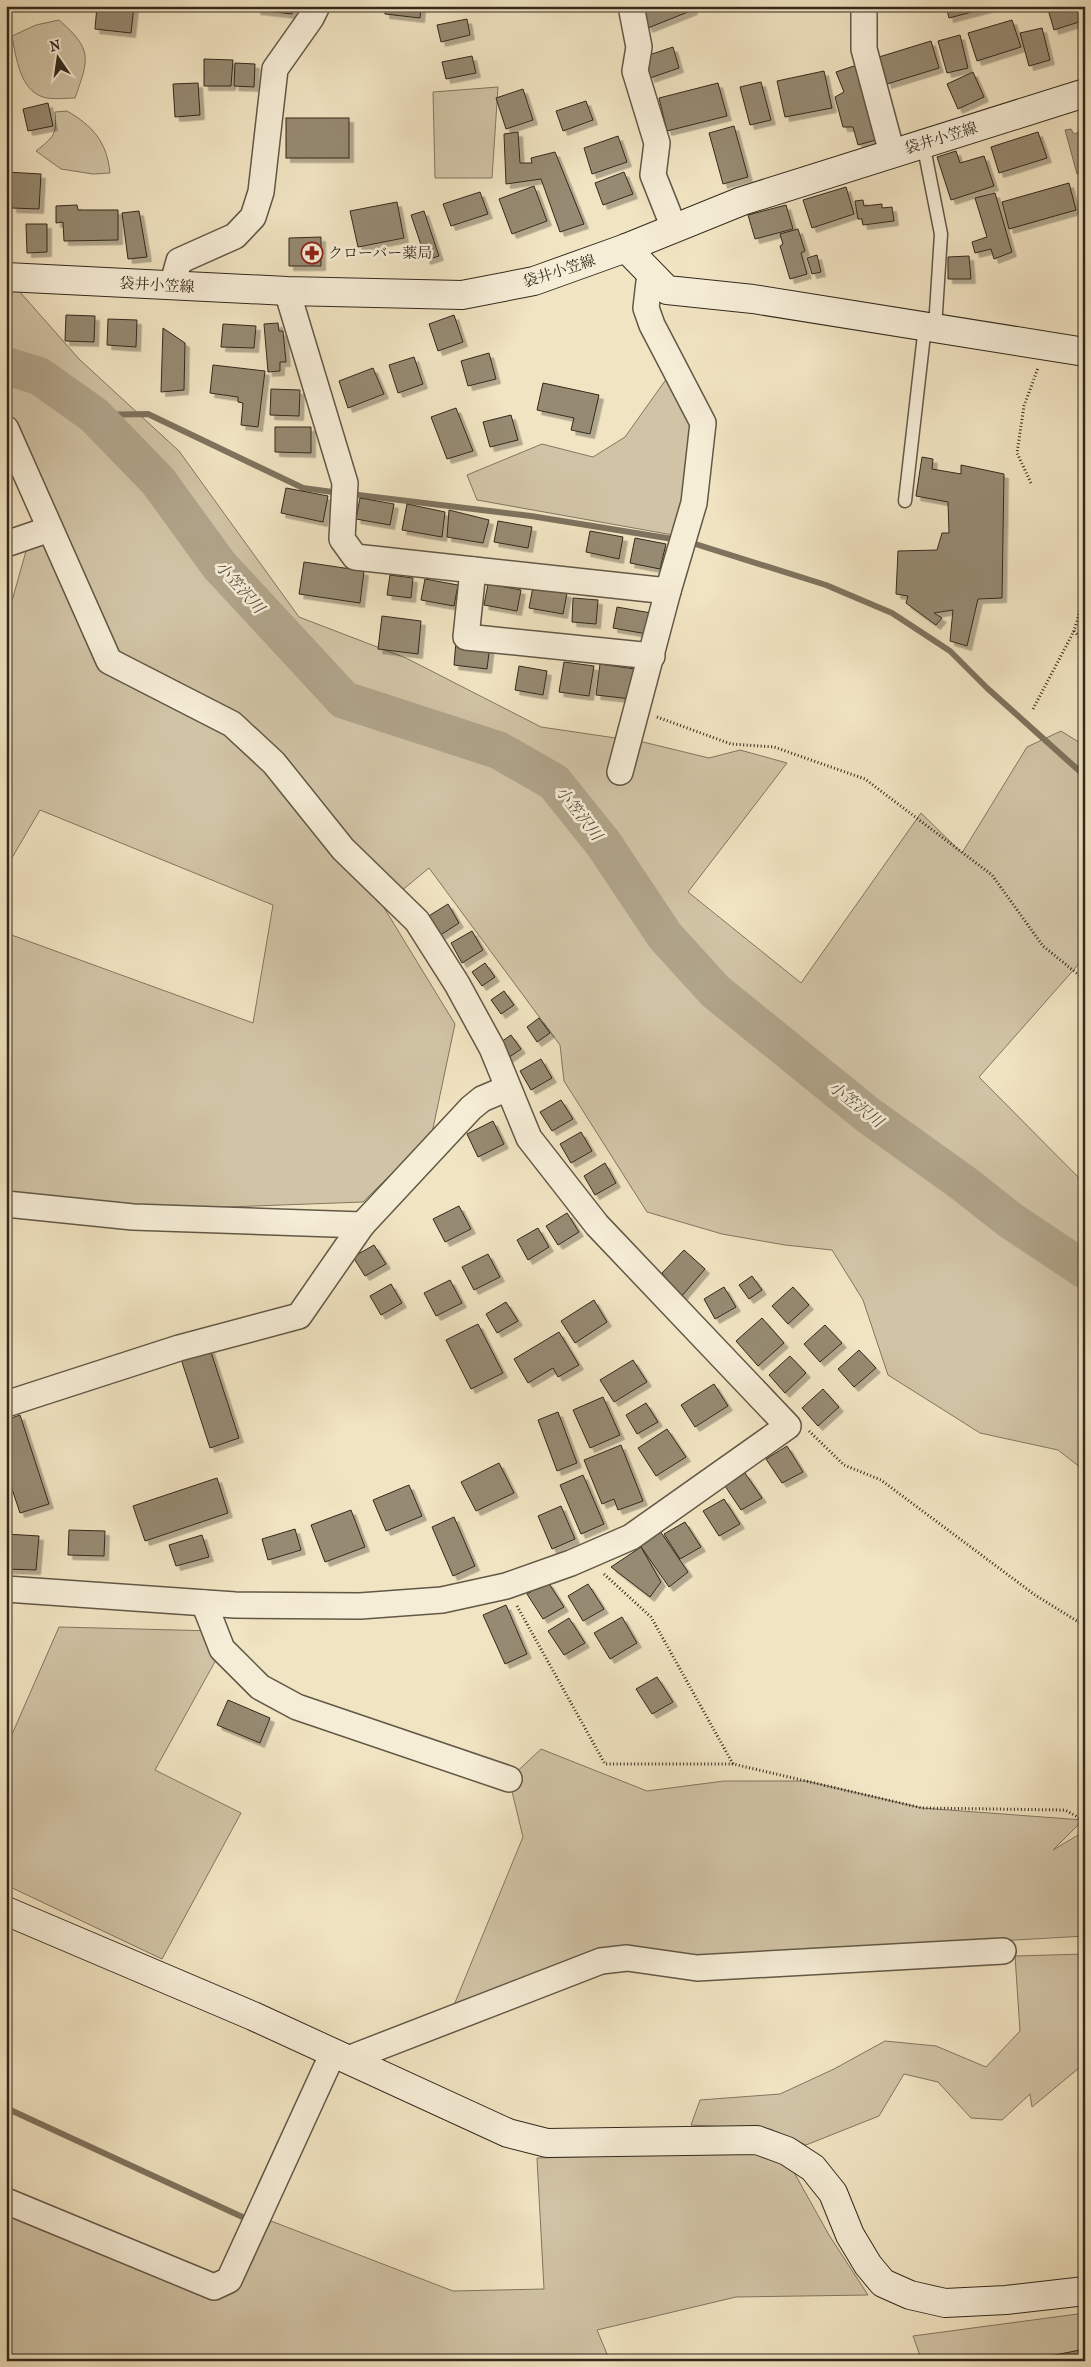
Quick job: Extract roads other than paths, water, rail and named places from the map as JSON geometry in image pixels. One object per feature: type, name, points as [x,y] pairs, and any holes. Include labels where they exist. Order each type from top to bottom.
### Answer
[{"type":"street","points":[[172,286],[179,261],[235,236],[253,217],[261,192],[275,69],[312,18],[317,6]]},
{"type":"street","points":[[631,6],[639,47],[635,71],[657,143],[653,175],[674,228]]},
{"type":"street","points":[[864,6],[864,49],[892,153]]},
{"type":"street","name":"袋井小笠線","points":[[6,277],[287,291],[462,295],[534,281],[626,248],[742,201],[1085,93]]},
{"type":"street","points":[[626,248],[667,290],[753,299],[1085,352]]},
{"type":"street","points":[[620,772],[668,591],[694,503],[703,422],[652,325],[646,308],[650,273]]},
{"type":"street","points":[[287,291],[345,482],[342,538],[355,557],[668,591]]},
{"type":"street","points":[[6,1589],[204,1603],[360,1606],[442,1600],[506,1586],[631,1537],[788,1426],[597,1225],[529,1138],[487,1040],[457,984],[417,921],[343,849],[274,763],[232,724],[109,661],[7,431]]},
{"type":"street","points":[[6,544],[50,529]]},
{"type":"street","points":[[472,570],[466,637],[652,656]]},
{"type":"street","points":[[6,1404],[179,1348],[299,1316],[362,1224],[471,1108],[482,1099],[508,1088]]},
{"type":"street","points":[[6,1204],[133,1217],[362,1224]]},
{"type":"street","points":[[204,1603],[222,1649],[260,1688],[297,1707],[509,1779]]},
{"type":"street","points":[[6,1911],[340,2056],[508,2133],[547,2143],[757,2140],[787,2151],[814,2168],[833,2193],[850,2235],[868,2265],[883,2282],[910,2295],[945,2303],[1006,2300],[1085,2291]]},
{"type":"street","points":[[6,2201],[214,2287],[229,2280],[340,2056],[601,1961],[627,1958],[697,1968],[1003,1951]]},
{"type":"lane","points":[[905,500],[930,327],[941,234],[923,143]]},
{"type":"waterway","name":"小笠沢川","points":[[6,366],[39,376],[94,415],[158,481],[219,565],[344,700],[498,750],[554,782],[603,843],[665,936],[715,991],[868,1115],[963,1183],[1010,1220],[1085,1270]]},
{"type":"waterway","points":[[94,415],[148,414],[303,488],[340,493]]},
{"type":"waterway","points":[[350,494],[531,516],[679,540]]},
{"type":"waterway","points":[[689,542],[826,585],[892,613],[950,651],[987,688],[1085,776]]},
{"type":"waterway","points":[[6,2108],[249,2220]]},
{"type":"place","name":"クローバー薬局","points":[[312,253]]}]
